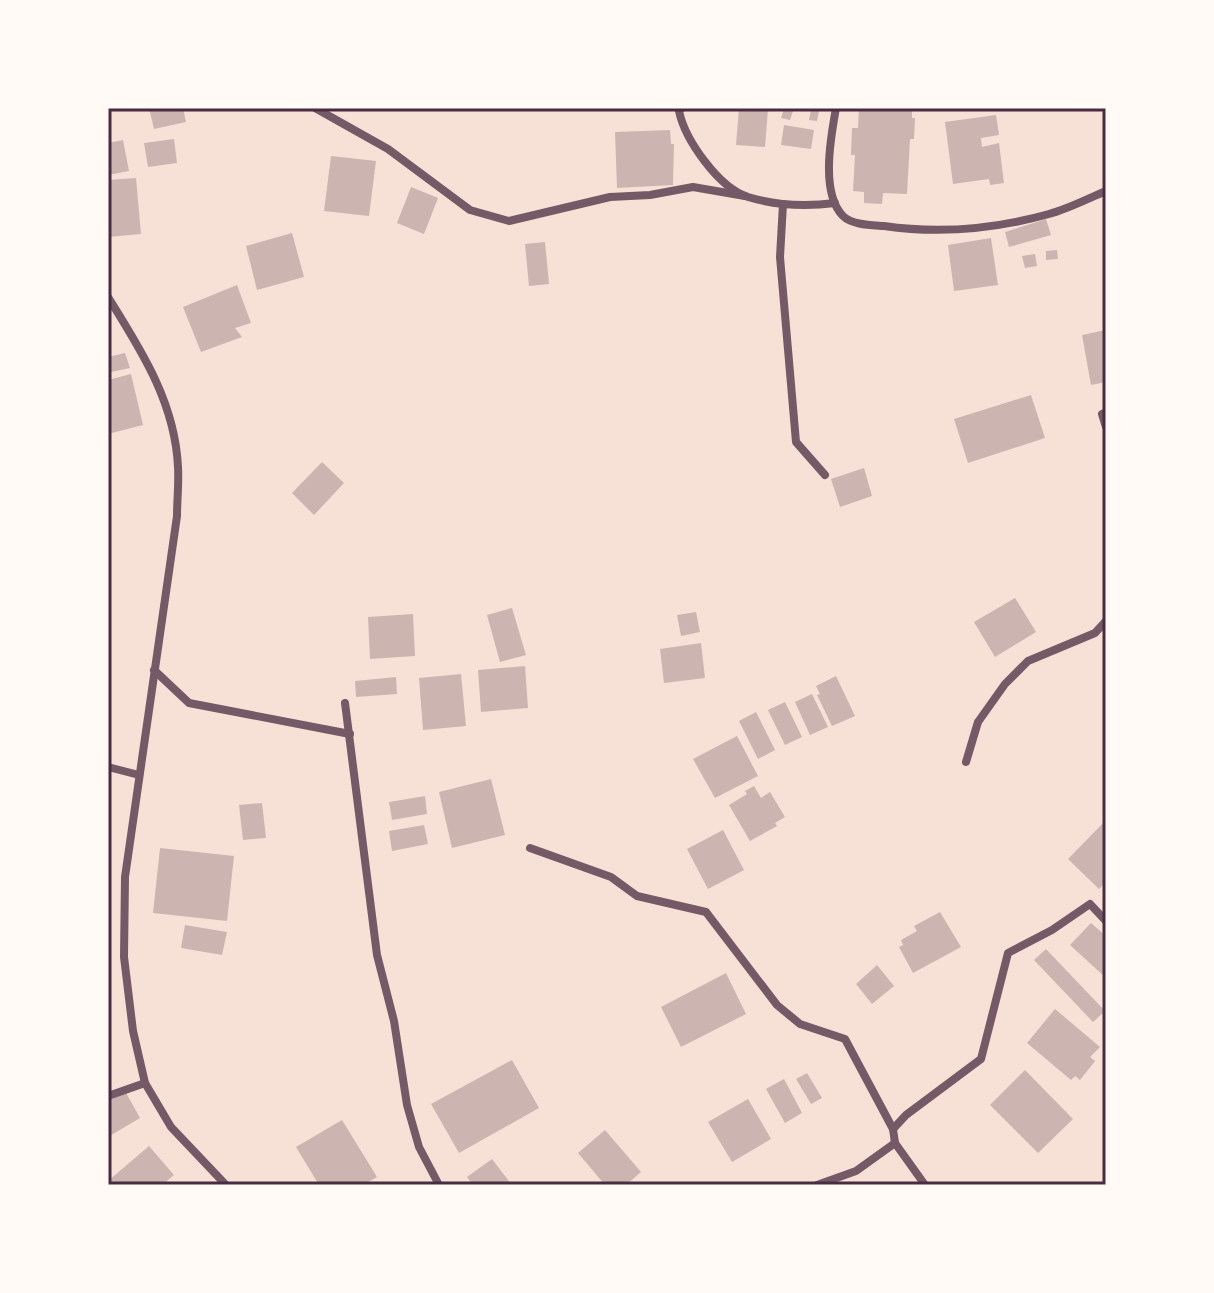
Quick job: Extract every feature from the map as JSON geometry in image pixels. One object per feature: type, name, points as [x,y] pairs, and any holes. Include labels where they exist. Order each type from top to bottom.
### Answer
[{"type":"street","points":[[315,108],[388,149],[470,210],[509,221],[610,197],[650,195],[693,187],[803,207],[835,203]]},
{"type":"street","points":[[682,108],[679,111],[682,128],[709,168],[745,196]]},
{"type":"street","points":[[836,108],[831,135],[829,186],[843,216],[855,222],[911,230],[965,231],[1050,214],[1106,191]]},
{"type":"street","points":[[783,204],[780,257],[796,442],[825,475]]},
{"type":"street","points":[[108,297],[155,377],[169,411],[178,465],[177,516],[125,877],[124,957],[133,1031],[145,1083],[171,1127],[226,1185]]},
{"type":"street","points":[[1106,412],[1102,414],[1106,427]]},
{"type":"street","points":[[966,762],[978,722],[1005,684],[1028,661],[1095,633],[1106,621]]},
{"type":"street","points":[[154,670],[189,703],[350,734]]},
{"type":"street","points":[[345,703],[377,955],[394,1021],[407,1105],[419,1147],[439,1185]]},
{"type":"street","points":[[108,759],[112,768],[139,775]]},
{"type":"street","points":[[530,848],[611,877],[637,896],[706,912],[777,1005],[800,1024],[845,1039],[893,1129],[895,1143],[925,1185]]},
{"type":"street","points":[[893,1129],[906,1115],[981,1059],[1008,953],[1052,930],[1090,904],[1106,921]]},
{"type":"street","points":[[108,1096],[145,1083]]},
{"type":"street","points":[[817,1185],[856,1171],[895,1143]]},
{"type":"building","points":[[149,108],[183,108],[186,122],[154,129]]},
{"type":"building","points":[[739,108],[768,109],[765,147],[736,145]]},
{"type":"building","points":[[859,108],[912,110],[912,118],[915,118],[914,139],[910,139],[907,194],[883,193],[882,204],[864,203],[864,192],[853,191],[855,155],[851,155],[852,128],[858,128]]},
{"type":"building","points":[[784,109],[793,111],[790,120],[781,118]]},
{"type":"building","points":[[811,110],[819,111],[817,121],[809,120]]},
{"type":"building","points":[[996,115],[999,135],[981,138],[982,147],[999,143],[1004,183],[990,185],[989,179],[953,184],[945,122]]},
{"type":"building","points":[[784,125],[814,130],[811,149],[781,145]]},
{"type":"building","points":[[670,130],[671,144],[674,144],[673,185],[617,188],[615,132]]},
{"type":"building","points":[[174,139],[177,163],[148,167],[144,143]]},
{"type":"building","points":[[123,140],[129,171],[108,175],[108,143]]},
{"type":"building","points":[[331,156],[376,161],[369,216],[324,211]]},
{"type":"building","points":[[136,178],[141,234],[108,237],[108,180]]},
{"type":"building","points":[[411,187],[438,198],[424,234],[397,223]]},
{"type":"building","points":[[1046,219],[1051,235],[1009,247],[1005,232]]},
{"type":"building","points":[[292,233],[304,277],[257,290],[246,246]]},
{"type":"building","points":[[991,238],[998,285],[954,291],[948,245]]},
{"type":"building","points":[[545,242],[549,284],[529,286],[525,244]]},
{"type":"building","points":[[1057,250],[1058,259],[1046,260],[1046,251]]},
{"type":"building","points":[[1035,254],[1037,266],[1025,268],[1022,256]]},
{"type":"building","points":[[237,285],[251,323],[235,328],[242,337],[201,352],[183,307]]},
{"type":"building","points":[[1106,330],[1106,382],[1091,385],[1082,335]]},
{"type":"building","points":[[125,353],[130,368],[111,372],[108,357]]},
{"type":"building","points":[[131,374],[143,425],[108,434],[108,380]]},
{"type":"building","points":[[1031,395],[1045,438],[968,463],[954,419]]},
{"type":"building","points":[[322,462],[344,483],[314,515],[292,493]]},
{"type":"building","points":[[864,468],[872,496],[840,507],[831,479]]},
{"type":"building","points":[[1015,598],[1036,632],[995,657],[974,622]]},
{"type":"building","points":[[512,608],[526,655],[500,662],[487,615]]},
{"type":"building","points":[[696,612],[700,632],[681,636],[677,615]]},
{"type":"building","points":[[413,614],[415,656],[370,659],[368,617]]},
{"type":"building","points":[[701,643],[705,678],[664,683],[660,649]]},
{"type":"building","points":[[525,666],[528,708],[481,712],[478,670]]},
{"type":"building","points":[[461,674],[466,726],[423,730],[419,678]]},
{"type":"building","points":[[836,676],[855,716],[832,726],[817,695],[820,694],[816,686]]},
{"type":"building","points":[[396,677],[397,694],[356,697],[355,681]]},
{"type":"building","points":[[812,694],[828,727],[810,735],[795,702]]},
{"type":"building","points":[[785,702],[802,737],[785,745],[768,710]]},
{"type":"building","points":[[756,712],[775,750],[758,759],[739,721]]},
{"type":"building","points":[[737,736],[758,776],[715,798],[693,759]]},
{"type":"building","points":[[491,779],[505,835],[452,848],[439,792]]},
{"type":"building","points":[[754,786],[761,798],[770,792],[785,817],[775,823],[777,826],[750,841],[729,805]]},
{"type":"building","points":[[425,796],[427,814],[392,820],[389,802]]},
{"type":"building","points":[[262,803],[266,838],[243,840],[239,805]]},
{"type":"building","points":[[1106,820],[1106,882],[1099,889],[1068,859]]},
{"type":"building","points":[[424,825],[428,844],[392,851],[389,831]]},
{"type":"building","points":[[723,830],[744,870],[708,889],[687,849]]},
{"type":"building","points":[[160,848],[234,856],[227,921],[153,913]]},
{"type":"building","points":[[940,912],[961,947],[913,973],[899,947],[903,945],[901,940],[917,931],[914,926]]},
{"type":"building","points":[[1091,923],[1106,936],[1106,978],[1070,945]]},
{"type":"building","points":[[185,925],[227,932],[222,955],[181,948]]},
{"type":"building","points":[[1046,949],[1105,1011],[1093,1022],[1034,960]]},
{"type":"building","points":[[877,965],[894,986],[872,1004],[856,984]]},
{"type":"building","points":[[726,973],[746,1014],[681,1047],[661,1007]]},
{"type":"building","points":[[1055,1009],[1100,1047],[1090,1057],[1095,1061],[1080,1080],[1075,1076],[1071,1080],[1027,1043]]},
{"type":"building","points":[[512,1060],[539,1108],[459,1153],[431,1104]]},
{"type":"building","points":[[1025,1070],[1073,1119],[1038,1153],[990,1105]]},
{"type":"building","points":[[807,1073],[822,1098],[811,1104],[796,1079]]},
{"type":"building","points":[[784,1079],[802,1113],[785,1123],[766,1089]]},
{"type":"building","points":[[125,1091],[140,1118],[108,1137],[108,1101]]},
{"type":"building","points":[[748,1099],[771,1139],[732,1162],[708,1122]]},
{"type":"building","points":[[342,1120],[377,1177],[363,1185],[319,1185],[296,1147]]},
{"type":"building","points":[[605,1130],[641,1172],[626,1185],[605,1185],[578,1153]]},
{"type":"building","points":[[149,1146],[174,1175],[162,1185],[108,1185],[108,1181]]},
{"type":"building","points":[[492,1159],[512,1185],[473,1185],[467,1177]]}]
